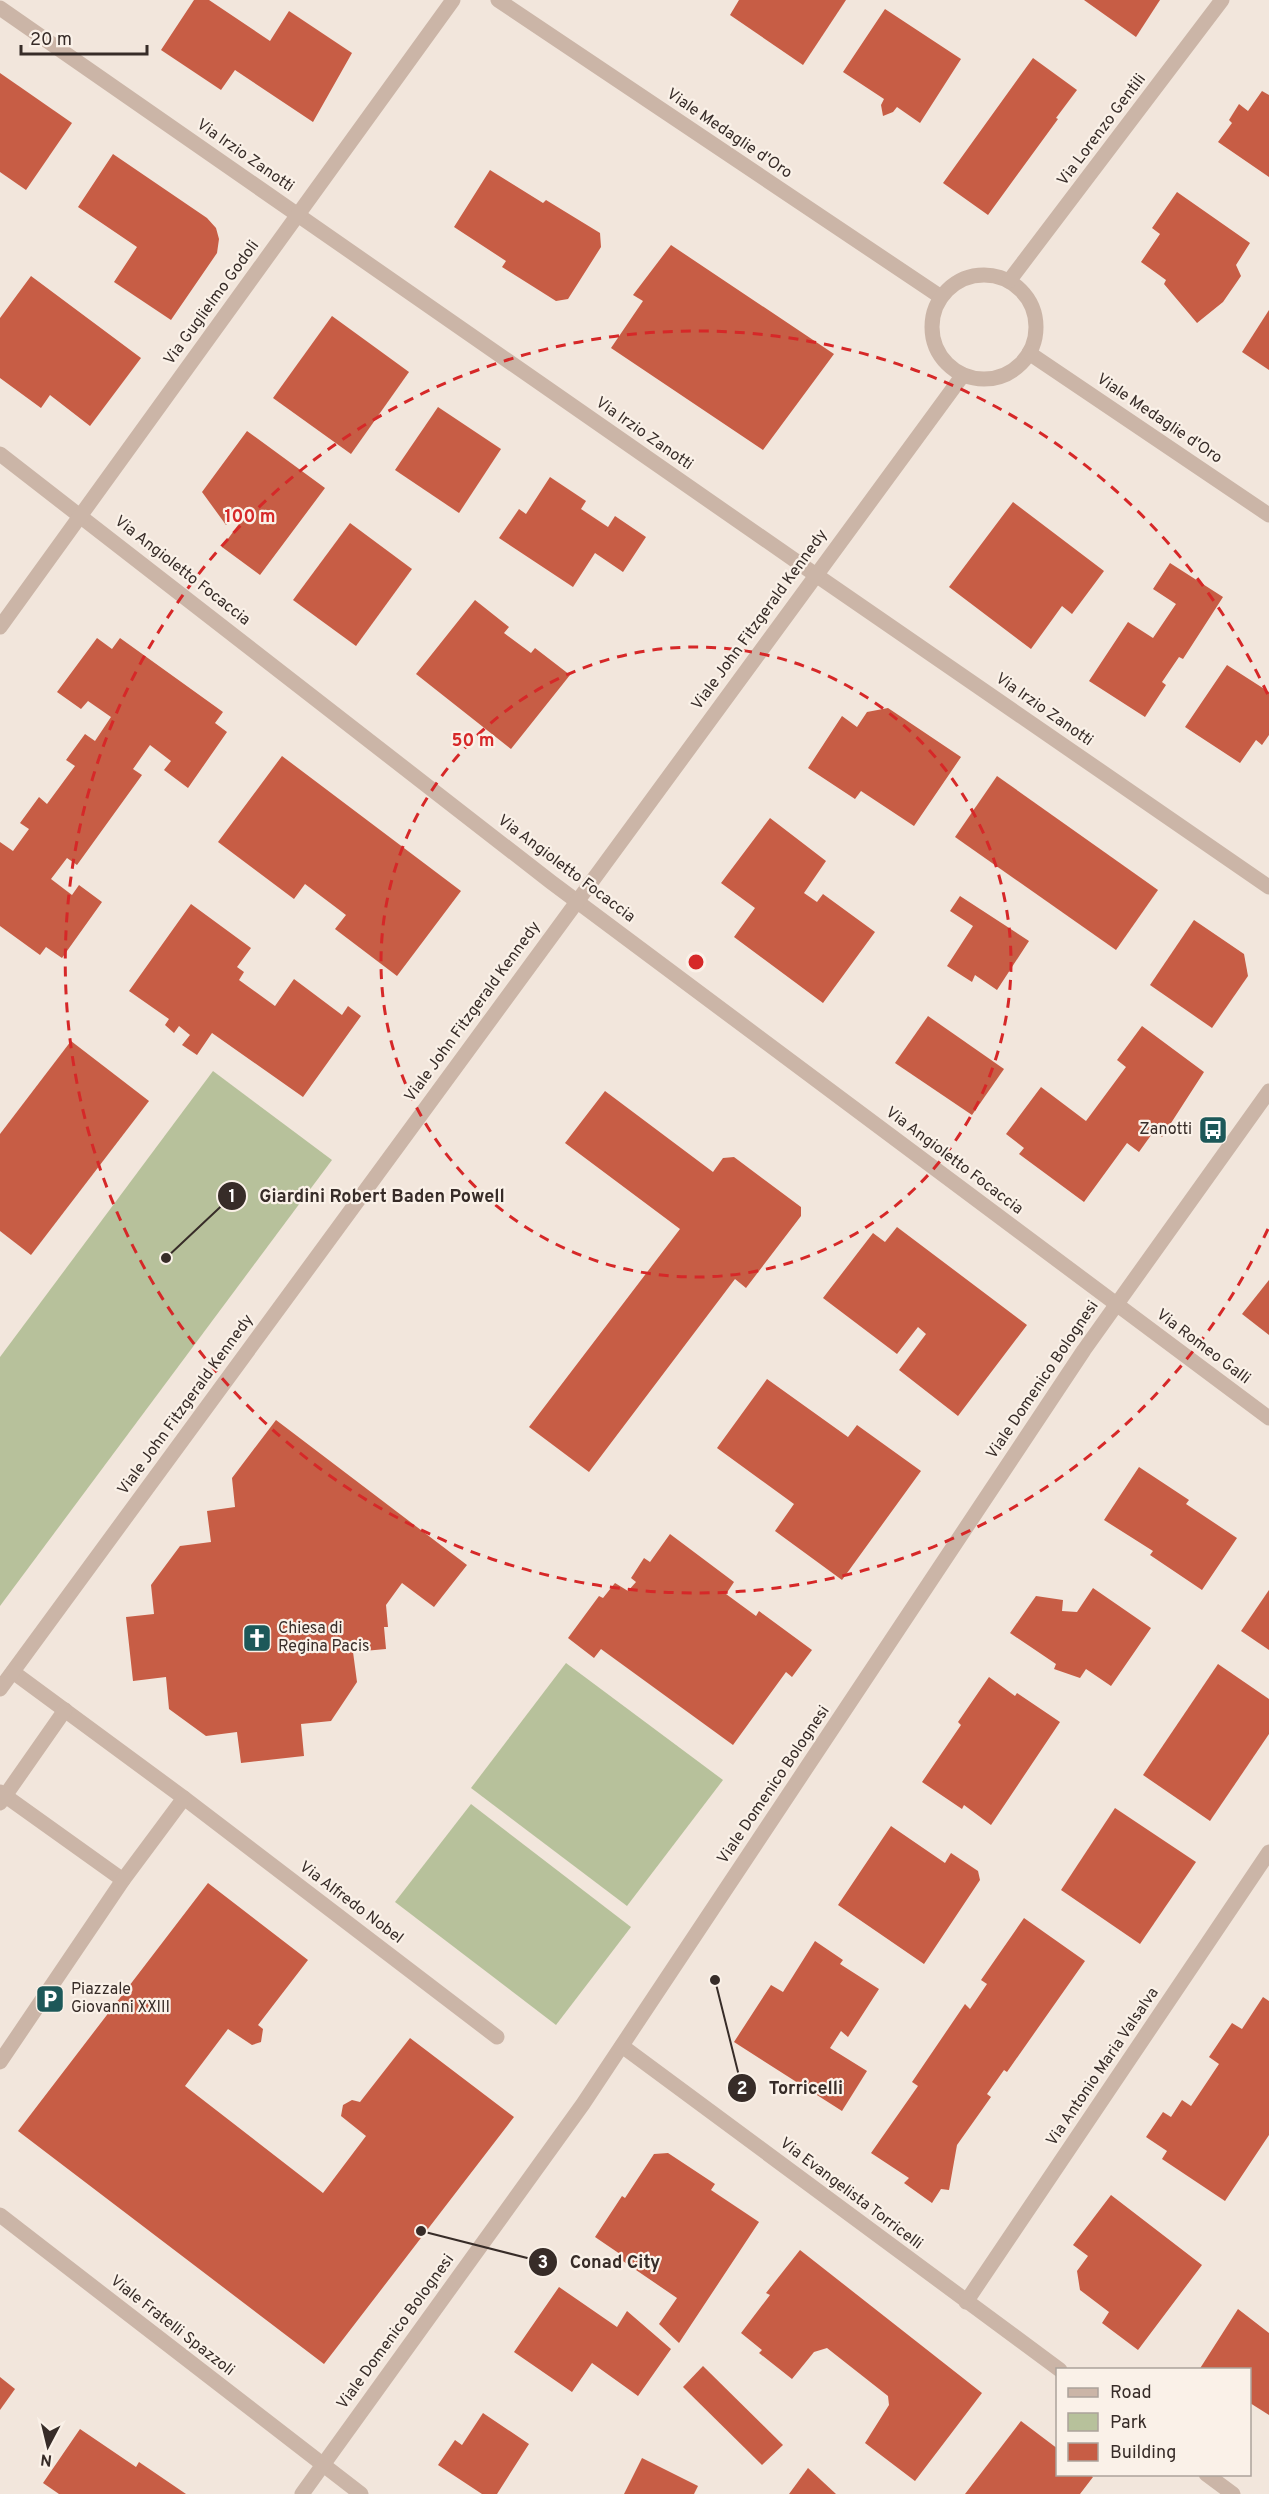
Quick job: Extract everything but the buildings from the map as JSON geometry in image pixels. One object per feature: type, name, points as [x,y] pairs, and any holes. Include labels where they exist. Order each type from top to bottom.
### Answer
[{"type":"street","name":"Via Guglielmo Godoli","points":[[0,627],[453,0]]},
{"type":"street","name":"Viale Medaglie d'Oro","points":[[498,0],[941,297]]},
{"type":"street","name":"Via Lorenzo Gentili","points":[[1009,281],[1222,0]]},
{"type":"street","name":"Via Irzio Zanotti","points":[[0,8],[816,576],[1269,887]]},
{"type":"street","points":[[995,275],[1009,281],[1023,291],[1032,305],[1036,321],[1035,338],[1029,353],[1020,365],[1007,374],[993,378],[963,375],[949,365],[939,353],[933,338],[932,324],[941,297],[951,286],[965,278],[995,275]]},
{"type":"street","name":"Viale Medaglie d'Oro","points":[[1029,353],[1269,515]]},
{"type":"street","name":"Viale John Fitzgerald Kennedy","points":[[13,1672],[963,375]]},
{"type":"street","name":"Via Angioletto Focaccia","points":[[0,454],[577,901],[1116,1305]]},
{"type":"street","name":"Viale Domenico Bolognesi","points":[[302,2494],[583,2104],[1116,1305],[1269,1091]]},
{"type":"street","name":"Via Romeo Galli","points":[[1116,1305],[1269,1419]]},
{"type":"street","points":[[0,1689],[13,1672]]},
{"type":"street","name":"Via Alfredo Nobel","points":[[13,1672],[184,1798],[497,2037]]},
{"type":"street","points":[[65,1710],[2,1797],[123,1880]]},
{"type":"street","points":[[0,2062],[123,1880],[184,1798]]},
{"type":"street","name":"Via Antonio Maria Valsalva","points":[[966,2302],[1269,1852]]},
{"type":"street","name":"Via Evangelista Torricelli","points":[[622,2046],[1057,2368]]},
{"type":"street","name":"Viale Fratelli Spazzoli","points":[[0,2215],[361,2494]]},
{"type":"street","points":[[1207,2476],[1233,2494]]},
{"type":"green space","points":[[213,1071],[332,1160],[0,1606],[0,1357]]},
{"type":"green space","points":[[566,1663],[723,1780],[627,1906],[471,1788]]},
{"type":"green space","points":[[471,1804],[631,1927],[556,2025],[395,1902]]},
{"type":"place","name":"Zanotti","points":[[1213,1130]]},
{"type":"place","name":"Giardini Robert Baden Powell","points":[[166,1258]]},
{"type":"place","name":"Chiesa di Regina Pacis","points":[[257,1638]]},
{"type":"place","name":"Torricelli","points":[[715,1980]]},
{"type":"place","name":"Piazzale Giovanni XXIII","points":[[50,1999]]},
{"type":"place","name":"Conad City","points":[[421,2231]]}]
